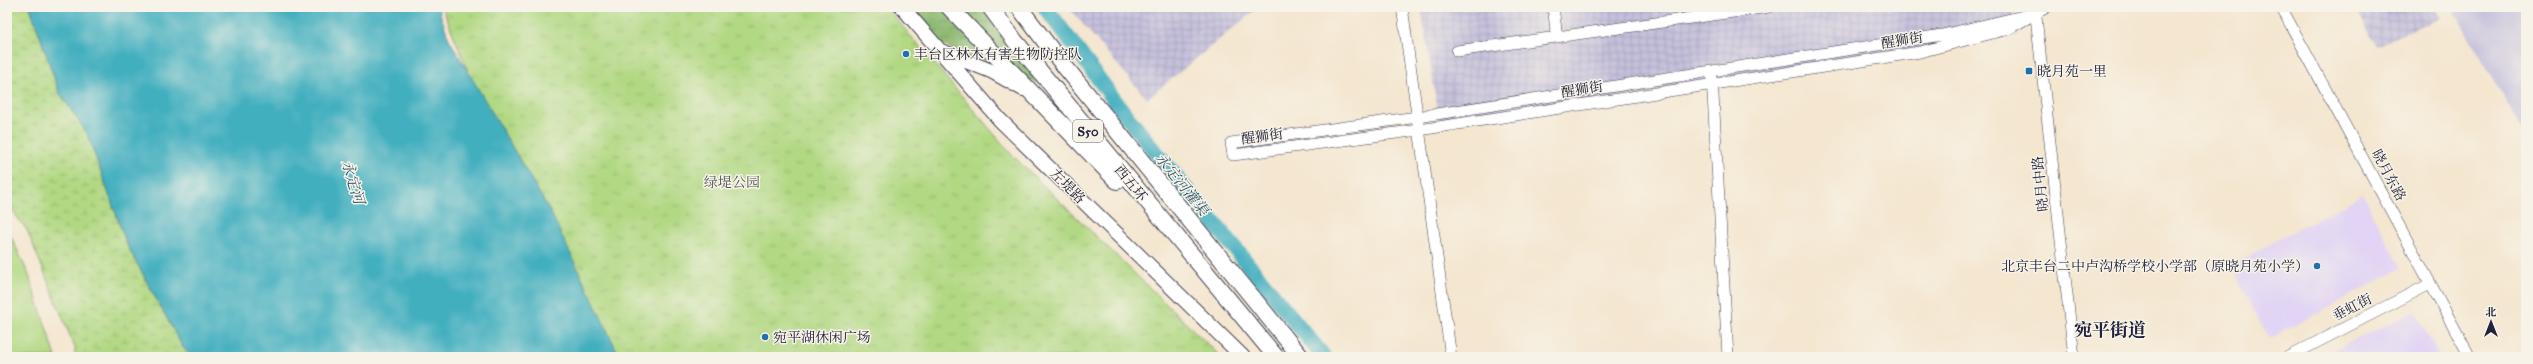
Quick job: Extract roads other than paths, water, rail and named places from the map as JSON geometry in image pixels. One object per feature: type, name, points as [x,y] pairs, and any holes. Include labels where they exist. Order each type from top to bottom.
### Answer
[{"type":"highway","points":[[949,7],[1188,254]]},
{"type":"highway","name":"西五环","points":[[990,7],[1020,47],[1188,254],[1276,357]]},
{"type":"highway","name":"西五环","points":[[1019,7],[1053,52],[1301,357]]},
{"type":"main road","name":"左堤路","points":[[902,7],[1000,120],[1242,357]]},
{"type":"main road","points":[[937,49],[991,71],[1033,95]]},
{"type":"street","points":[[1402,7],[1451,357]]},
{"type":"street","points":[[1553,7],[1557,37]]},
{"type":"street","points":[[1458,51],[1769,7]]},
{"type":"street","name":"醒狮街","points":[[2036,10],[2008,29],[1945,47],[1419,130],[1233,155],[1231,143],[1417,117],[1942,35],[2047,7]]},
{"type":"street","name":"晓月东路","points":[[2281,7],[2470,357]]},
{"type":"street","name":"晓月中路","points":[[2036,10],[2074,357]]},
{"type":"street","points":[[1711,71],[1728,357]]},
{"type":"street","name":"垂虹街","points":[[2288,357],[2430,284]]},
{"type":"water","name":"永定河","points":[[30,7],[438,7],[449,39],[551,213],[620,357],[192,357],[183,348],[127,245],[87,133],[59,92]]},
{"type":"waterway","name":"永定河灌渠","points":[[1045,7],[1127,117],[1324,357]]},
{"type":"place","name":"丰台区林木有害生物防控队","points":[[906,54]]},
{"type":"place","name":"晓月苑一里","points":[[2029,71]]},
{"type":"place","name":"北京丰台二中卢沟桥学校小学部（原晓月苑小学）","points":[[2317,266]]},
{"type":"place","name":"宛平湖休闲广场","points":[[765,337]]},
{"type":"district","name":"宛平街道","points":[[2110,330]]},
{"type":"park label","name":"绿堤公园","points":[[732,182]]}]
